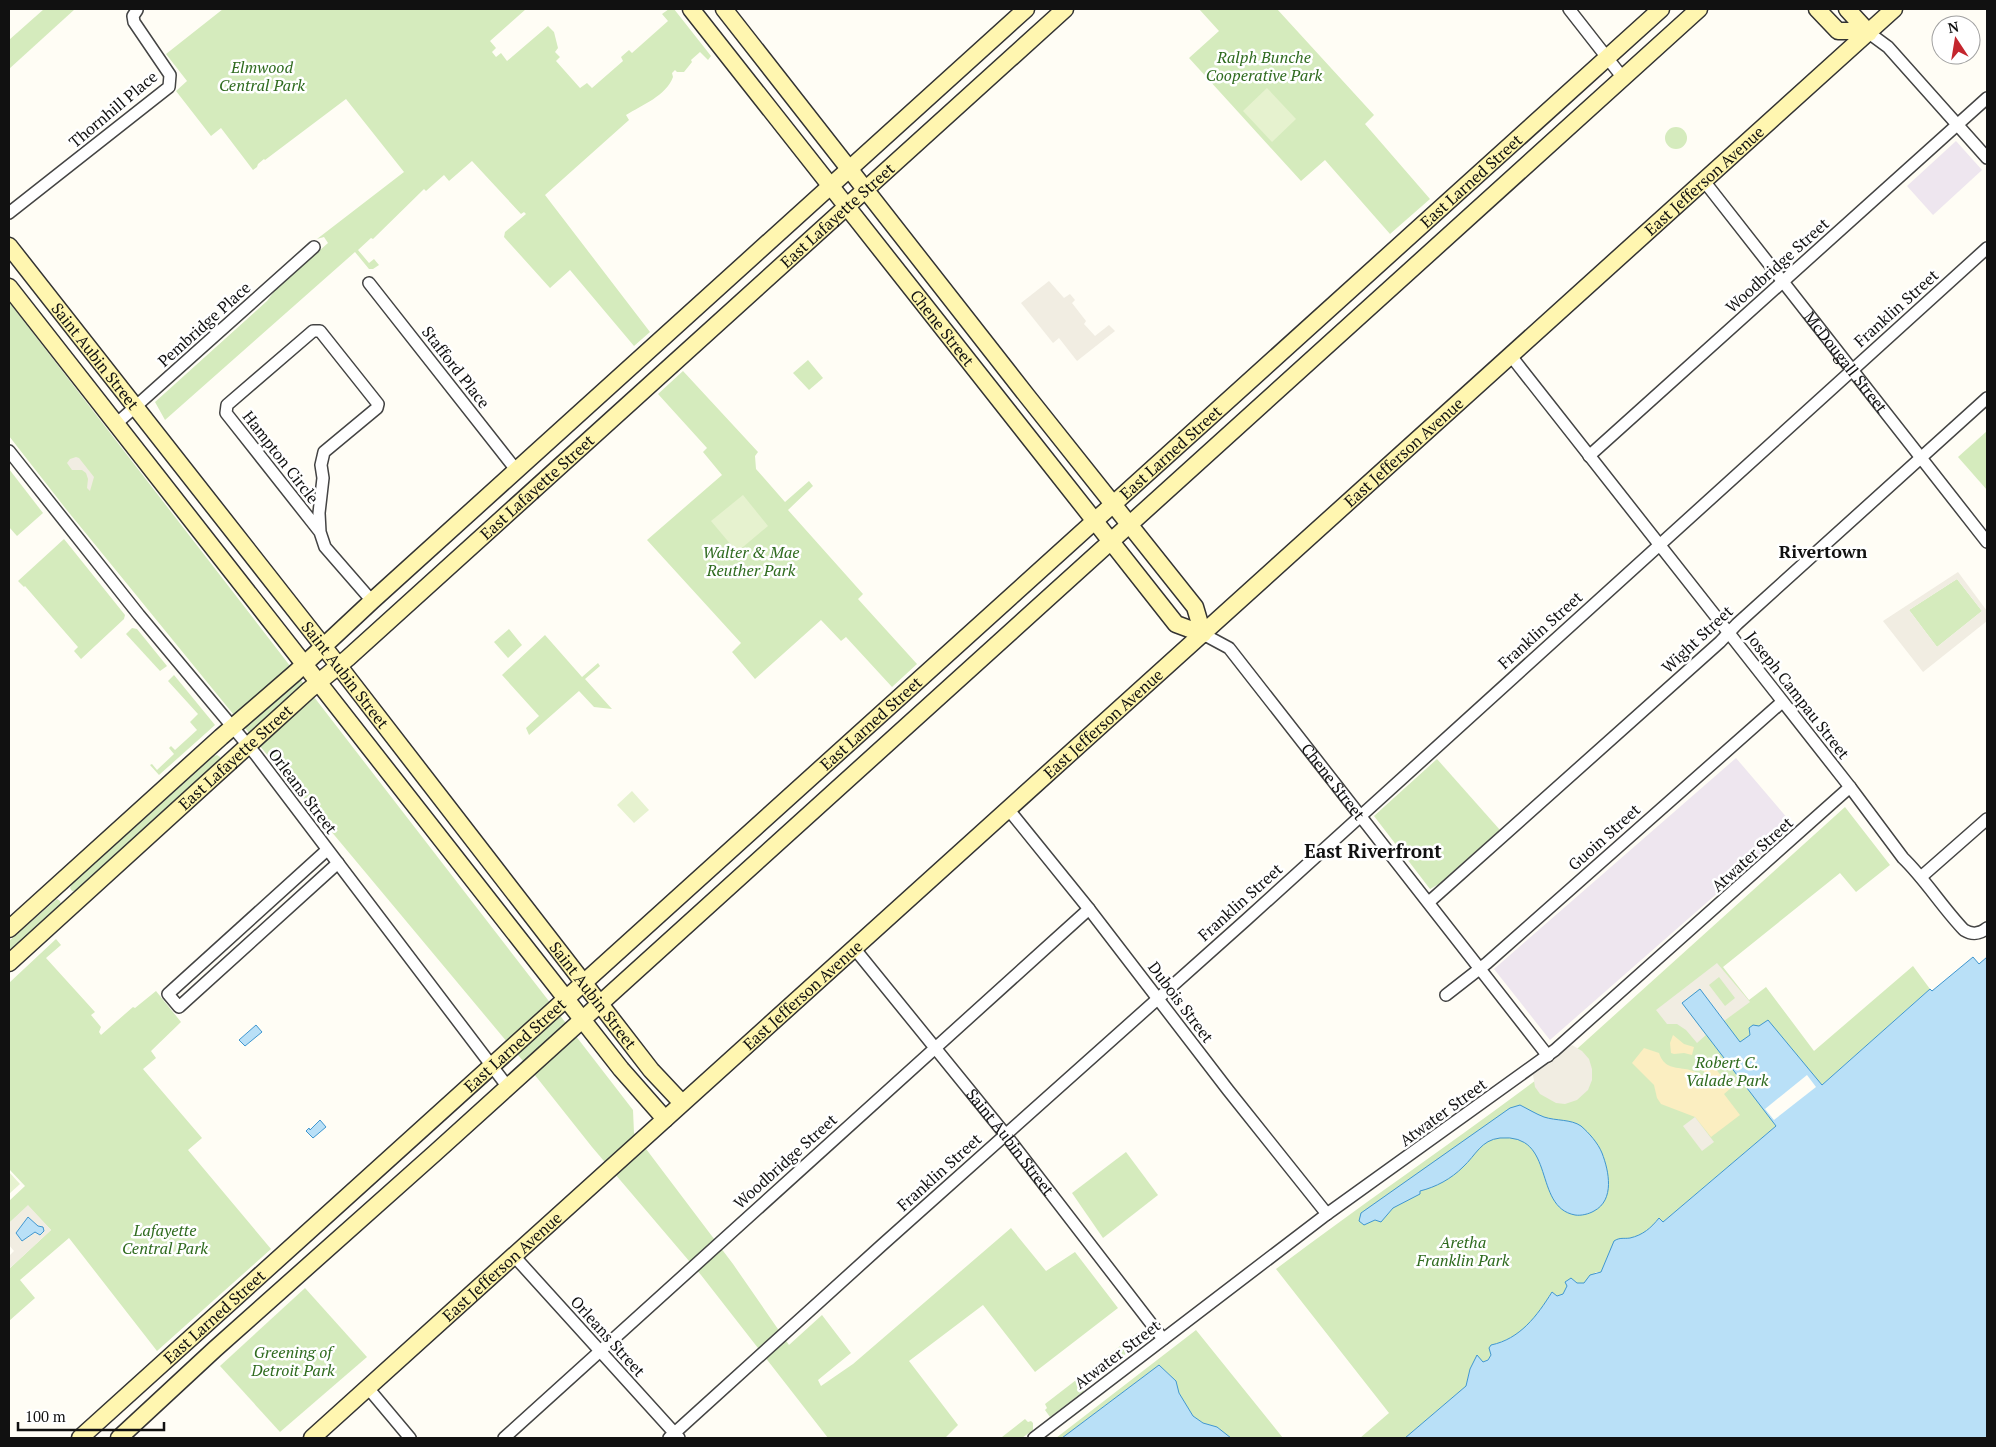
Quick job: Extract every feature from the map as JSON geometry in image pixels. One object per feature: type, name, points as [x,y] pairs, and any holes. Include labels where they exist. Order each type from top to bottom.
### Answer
[{"type":"street","name":"Chene Street","points":[[691,9],[1165,610],[1178,625],[1203,634],[1229,648],[1548,1056]]},
{"type":"street","name":"Chene Street","points":[[724,9],[1027,396],[1195,606],[1203,634]]},
{"type":"street","name":"East Lafayette Street","points":[[9,929],[206,751],[305,665],[372,601],[1026,9]]},
{"type":"street","points":[[1569,9],[1623,78]]},
{"type":"street","name":"East Larned Street","points":[[80,1438],[1661,9]]},
{"type":"street","name":"East Larned Street","points":[[119,1438],[215,1349],[435,1153],[1699,9]]},
{"type":"street","points":[[1820,12],[1831,18],[1838,16],[1842,9]]},
{"type":"street","points":[[1848,9],[1869,33],[1888,47],[1987,158]]},
{"type":"street","name":"East Jefferson Avenue","points":[[312,1438],[1894,9]]},
{"type":"street","name":"Thornhill Place","points":[[9,213],[169,87],[170,75],[134,22],[133,16],[137,10]]},
{"type":"street","name":"East Lafayette Street","points":[[9,963],[248,745],[888,169],[1056,11]]},
{"type":"street","points":[[1820,12],[1848,44],[1846,54]]},
{"type":"street","points":[[1838,31],[1869,33]]},
{"type":"street","points":[[1626,40],[1630,54],[1641,61]]},
{"type":"street","points":[[1585,77],[1600,83],[1603,89],[1602,97]]},
{"type":"street","name":"Woodbridge Street","points":[[1589,456],[1987,98]]},
{"type":"street","points":[[811,161],[826,158],[833,148]]},
{"type":"street","points":[[871,149],[874,164],[888,169]]},
{"type":"street","name":"McDougall Street","points":[[1704,181],[1987,542]]},
{"type":"street","points":[[1461,190],[1478,209]]},
{"type":"street","points":[[812,202],[826,212],[827,224]]},
{"type":"street","points":[[864,228],[866,219],[871,214],[883,212]]},
{"type":"street","name":"Saint Aubin Street","points":[[9,246],[324,647],[599,1003],[656,1075],[682,1103]]},
{"type":"street","name":"Pembridge Place","points":[[116,424],[314,248]]},
{"type":"street","name":"Franklin Street","points":[[675,1437],[1005,1134],[1246,920],[1987,248]]},
{"type":"street","name":"Stafford Place","points":[[369,283],[517,471]]},
{"type":"street","name":"Saint Aubin Street","points":[[9,287],[621,1069],[665,1119]]},
{"type":"street","points":[[933,317],[952,300]]},
{"type":"street","points":[[1328,310],[1345,329]]},
{"type":"street","name":"Hampton Circle","points":[[313,331],[320,331],[378,404],[377,408],[324,452],[321,465],[323,478],[319,513],[320,532],[226,413],[228,405],[313,331]]},
{"type":"street","name":"Joseph Campau Street","points":[[1510,356],[1850,787],[1903,858],[1912,866],[1959,925],[1969,933],[1978,933],[1987,928]]},
{"type":"street","points":[[635,363],[653,381]]},
{"type":"street","points":[[1008,412],[1027,396]]},
{"type":"street","name":"Wight Street","points":[[1429,902],[1987,398]]},
{"type":"street","name":"Orleans Street","points":[[9,451],[139,615],[248,745],[507,1086]]},
{"type":"street","points":[[1077,497],[1092,496],[1096,490],[1097,482]]},
{"type":"street","points":[[1132,487],[1136,499],[1147,508]]},
{"type":"street","points":[[320,532],[325,547],[372,601]]},
{"type":"street","points":[[1072,541],[1080,542],[1087,546],[1090,552],[1089,560]]},
{"type":"street","points":[[1129,563],[1134,549],[1141,547],[1149,548]]},
{"type":"street","points":[[430,549],[448,567]]},
{"type":"street","points":[[1165,610],[1174,611],[1181,609],[1185,603],[1186,595]]},
{"type":"street","points":[[286,641],[299,638],[307,626]]},
{"type":"street","points":[[341,631],[345,641],[361,645]]},
{"type":"street","points":[[333,702],[342,690],[354,687]]},
{"type":"street","name":"Guoin Street","points":[[1446,995],[1480,968],[1782,702]]},
{"type":"street","points":[[845,746],[863,765]]},
{"type":"street","points":[[206,751],[220,750],[226,758],[227,766]]},
{"type":"street","name":"Atwater Street","points":[[1034,1438],[1327,1214],[1548,1056],[1850,787]]},
{"type":"street","name":"Dubois Street","points":[[1009,810],[1089,909],[1228,1090],[1327,1214]]},
{"type":"street","points":[[1921,878],[1987,819]]},
{"type":"street","points":[[441,839],[461,823]]},
{"type":"street","points":[[327,850],[168,994],[179,1007],[338,863]]},
{"type":"street","points":[[696,880],[714,900]]},
{"type":"street","points":[[57,886],[73,904]]},
{"type":"street","name":"Woodbridge Street","points":[[504,1438],[1089,909]]},
{"type":"street","points":[[244,926],[255,938]]},
{"type":"street","name":"Saint Aubin Street","points":[[854,948],[1005,1134],[1163,1339]]},
{"type":"street","points":[[550,978],[562,974],[569,962]]},
{"type":"street","points":[[602,966],[608,980],[619,986]]},
{"type":"street","points":[[597,1038],[604,1028],[616,1024]]},
{"type":"street","points":[[640,1090],[651,1086],[656,1075]]},
{"type":"street","points":[[470,1085],[484,1093],[486,1106]]},
{"type":"street","points":[[417,1133],[435,1153]]},
{"type":"street","name":"Orleans Street","points":[[514,1256],[675,1437]]},
{"type":"street","points":[[200,1330],[215,1349]]},
{"type":"street","points":[[368,1388],[410,1438]]},
{"type":"shaded area","points":[[1956,141],[1982,170],[1933,215],[1907,186]]},
{"type":"shaded area","points":[[1049,281],[1064,298],[1070,294],[1075,300],[1072,303],[1086,321],[1084,324],[1095,336],[1109,325],[1115,331],[1077,361],[1059,338],[1053,343],[1021,303]]},
{"type":"shaded area","points":[[79,458],[94,477],[90,491],[87,488],[88,479],[86,473],[82,470],[72,470],[67,463],[70,459]]},
{"type":"shaded area","points":[[1958,572],[1987,611],[1987,621],[1923,672],[1883,621]],"holes":[[[1957,579],[1982,611],[1937,647],[1909,610]]]},
{"type":"shaded area","points":[[1736,758],[1794,826],[1550,1040],[1494,969]]},
{"type":"shaded area","points":[[1717,963],[1750,1002],[1724,1021],[1699,989],[1682,1003],[1706,1035],[1697,1043],[1686,1030],[1677,1024],[1667,1024],[1656,1010]],"holes":[[[1719,977],[1735,998],[1725,1006],[1709,985]]]},
{"type":"shaded area","points":[[1572,1045],[1582,1051],[1589,1059],[1592,1069],[1592,1080],[1588,1090],[1577,1100],[1565,1104],[1556,1103],[1540,1094],[1535,1087],[1533,1075]]},
{"type":"shaded area","points":[[1695,1117],[1714,1142],[1702,1151],[1683,1126]]},
{"type":"shaded area","points":[[28,1205],[51,1230],[9,1269],[9,1256],[14,1251],[9,1245],[9,1223]],"holes":[[[28,1217],[38,1226],[35,1232],[22,1241],[16,1233]]]},
{"type":"green space","points":[[44,9],[75,9],[9,69],[9,40]]},
{"type":"green space","name":"Elmwood Central Park","points":[[223,9],[526,9],[490,41],[496,48],[492,52],[496,57],[501,53],[507,61],[548,26],[554,32],[558,48],[555,52],[560,57],[556,61],[580,88],[587,83],[592,88],[623,61],[621,57],[629,50],[632,53],[668,21],[662,14],[669,9],[674,9],[711,56],[708,60],[700,52],[691,60],[692,62],[684,72],[677,72],[675,70],[672,73],[673,77],[670,84],[665,90],[626,115],[629,120],[545,195],[650,332],[634,346],[570,270],[550,288],[504,237],[505,232],[526,214],[524,212],[521,214],[472,161],[449,181],[444,175],[426,191],[424,189],[373,239],[371,238],[358,250],[369,263],[374,259],[379,265],[369,269],[355,252],[165,420],[155,402],[328,243],[324,237],[317,239],[404,172],[346,99],[264,159],[253,170],[221,128],[211,136],[176,91],[187,81],[166,54]]},
{"type":"green space","name":"Ralph Bunche Cooperative Park","points":[[1199,9],[1277,9],[1374,115],[1365,124],[1430,199],[1390,234],[1325,160],[1301,181],[1189,58],[1219,31]]},
{"type":"green space","points":[[1267,88],[1296,119],[1272,142],[1243,111]]},
{"type":"green space","points":[[1676,127],[1684,130],[1687,138],[1684,146],[1676,149],[1668,146],[1665,138],[1668,130]]},
{"type":"green space","points":[[9,302],[633,1110],[634,1133],[733,1264],[789,1345],[822,1315],[851,1353],[818,1380],[821,1386],[853,1364],[1011,1228],[1046,1271],[1075,1252],[1118,1308],[1035,1372],[983,1305],[909,1361],[958,1425],[945,1438],[828,1438],[701,1275],[592,1147],[538,1079],[229,709],[9,436]]},
{"type":"green space","points":[[808,360],[823,378],[809,390],[793,373]]},
{"type":"green space","name":"Walter & Mae Reuther Park","points":[[683,371],[758,452],[755,456],[756,469],[785,502],[809,481],[813,486],[788,510],[863,594],[858,599],[917,664],[892,687],[846,637],[841,641],[821,620],[755,679],[732,652],[741,643],[647,540],[722,475],[703,452],[707,448],[658,394]]},
{"type":"green space","points":[[1987,431],[1987,490],[1958,457]]},
{"type":"green space","points":[[9,469],[43,513],[17,536],[9,527]]},
{"type":"green space","points":[[743,495],[768,526],[737,552],[711,521]]},
{"type":"green space","points":[[64,539],[125,615],[124,619],[81,659],[74,651],[78,647],[25,586],[18,581]]},
{"type":"green space","points":[[1957,579],[1982,611],[1937,647],[1909,610]]},
{"type":"green space","points":[[132,628],[137,629],[167,666],[160,671],[126,634]]},
{"type":"green space","points":[[509,629],[522,645],[508,658],[494,642]]},
{"type":"green space","points":[[545,635],[582,677],[598,663],[600,666],[585,679],[612,709],[594,707],[579,691],[529,735],[526,728],[539,716],[502,675]]},
{"type":"green space","points":[[174,675],[215,725],[159,775],[150,765],[152,764],[157,770],[174,754],[169,748],[171,746],[175,750],[197,730],[190,722],[198,714],[168,681]]},
{"type":"green space","points":[[217,755],[220,757],[220,762],[77,892],[72,891],[70,888],[72,884]]},
{"type":"green space","points":[[1437,759],[1500,830],[1439,884],[1430,889],[1374,816]]},
{"type":"green space","points":[[632,791],[649,810],[634,823],[617,805]]},
{"type":"green space","name":"Aretha Franklin Park","points":[[1845,807],[1890,865],[1856,892],[1840,873],[1723,967],[1749,1000],[1766,987],[1814,1051],[1913,966],[1930,989],[1777,1125],[1663,1222],[1659,1218],[1648,1230],[1633,1237],[1622,1238],[1611,1250],[1601,1272],[1596,1272],[1584,1283],[1577,1283],[1571,1278],[1563,1294],[1557,1296],[1552,1292],[1527,1326],[1511,1338],[1491,1345],[1491,1354],[1488,1359],[1483,1362],[1477,1356],[1470,1369],[1466,1386],[1405,1438],[1360,1438],[1389,1413],[1276,1269],[1578,1048]]},
{"type":"green space","points":[[57,899],[61,904],[9,953],[9,941]]},
{"type":"green space","name":"Lafayette Central Park","points":[[56,939],[61,945],[46,958],[95,1012],[91,1015],[101,1027],[99,1032],[101,1035],[133,1007],[135,1008],[156,991],[181,1022],[151,1051],[156,1058],[143,1069],[202,1138],[188,1150],[271,1249],[157,1351],[69,1238],[20,1280],[35,1298],[9,1321],[9,1269],[51,1230],[28,1206],[9,1223],[9,1201],[25,1186],[9,1169],[9,983]]},
{"type":"green space","points":[[1126,1152],[1158,1195],[1103,1238],[1072,1193]]},
{"type":"green space","points":[[9,1172],[20,1184],[9,1194]]},
{"type":"green space","name":"Greening of Detroit Park","points":[[305,1288],[367,1357],[280,1432],[220,1366]]},
{"type":"green space","points":[[1196,1330],[1283,1438],[1231,1438],[1217,1427],[1203,1423],[1193,1416],[1179,1393],[1176,1381],[1159,1365],[1062,1438],[1056,1438]]},
{"type":"green space","points":[[1137,1333],[1144,1340],[1081,1388],[1084,1391],[1050,1417],[1045,1410],[1047,1408],[1045,1404]]},
{"type":"green space","points":[[1025,1419],[1033,1423],[1033,1430],[1022,1438],[1002,1437]]},
{"type":"sand","points":[[1673,1035],[1684,1044],[1694,1047],[1692,1055],[1671,1053],[1670,1043]]},
{"type":"sand","points":[[1644,1048],[1659,1053],[1663,1061],[1669,1066],[1691,1070],[1709,1079],[1699,1064],[1707,1058],[1731,1088],[1724,1094],[1740,1115],[1711,1137],[1695,1117],[1661,1104],[1657,1098],[1654,1085],[1632,1063]]},
{"type":"water","points":[[1973,957],[1979,964],[1987,957],[1987,1438],[1405,1438],[1466,1386],[1470,1369],[1477,1355],[1483,1362],[1488,1360],[1491,1355],[1489,1348],[1491,1345],[1511,1338],[1519,1332],[1534,1318],[1552,1292],[1557,1296],[1563,1294],[1567,1286],[1565,1282],[1571,1278],[1577,1283],[1584,1283],[1590,1275],[1601,1272],[1614,1241],[1643,1233],[1659,1218],[1663,1222],[1776,1126],[1682,1003],[1700,989],[1740,1042],[1750,1035],[1749,1028],[1753,1025],[1759,1026],[1768,1020],[1822,1085],[1930,989],[1932,991]]},
{"type":"water","points":[[256,1025],[262,1032],[245,1046],[239,1040]]},
{"type":"water","points":[[1520,1105],[1544,1117],[1577,1124],[1593,1138],[1602,1153],[1608,1176],[1608,1193],[1601,1206],[1592,1212],[1580,1215],[1575,1215],[1562,1209],[1553,1199],[1537,1158],[1530,1147],[1518,1140],[1500,1138],[1493,1139],[1483,1145],[1463,1167],[1448,1179],[1420,1191],[1420,1194],[1393,1208],[1381,1222],[1375,1220],[1364,1225],[1359,1221],[1361,1213],[1510,1108]]},
{"type":"water","points":[[320,1120],[326,1127],[313,1138],[306,1131],[309,1128],[310,1130]]},
{"type":"water","points":[[28,1217],[38,1226],[43,1227],[44,1231],[40,1235],[35,1232],[22,1241],[16,1233]]},
{"type":"water","points":[[1159,1365],[1176,1381],[1179,1393],[1193,1416],[1203,1423],[1217,1427],[1231,1438],[1062,1438]]},
{"type":"pier","points":[[1807,1075],[1816,1087],[1774,1120],[1765,1109]]},
{"type":"district","name":"Rivertown","points":[[1823,552]]},
{"type":"district","name":"East Riverfront","points":[[1373,851]]},
{"type":"park label","name":"Robert C. Valade Park","points":[[1727,1071]]}]
